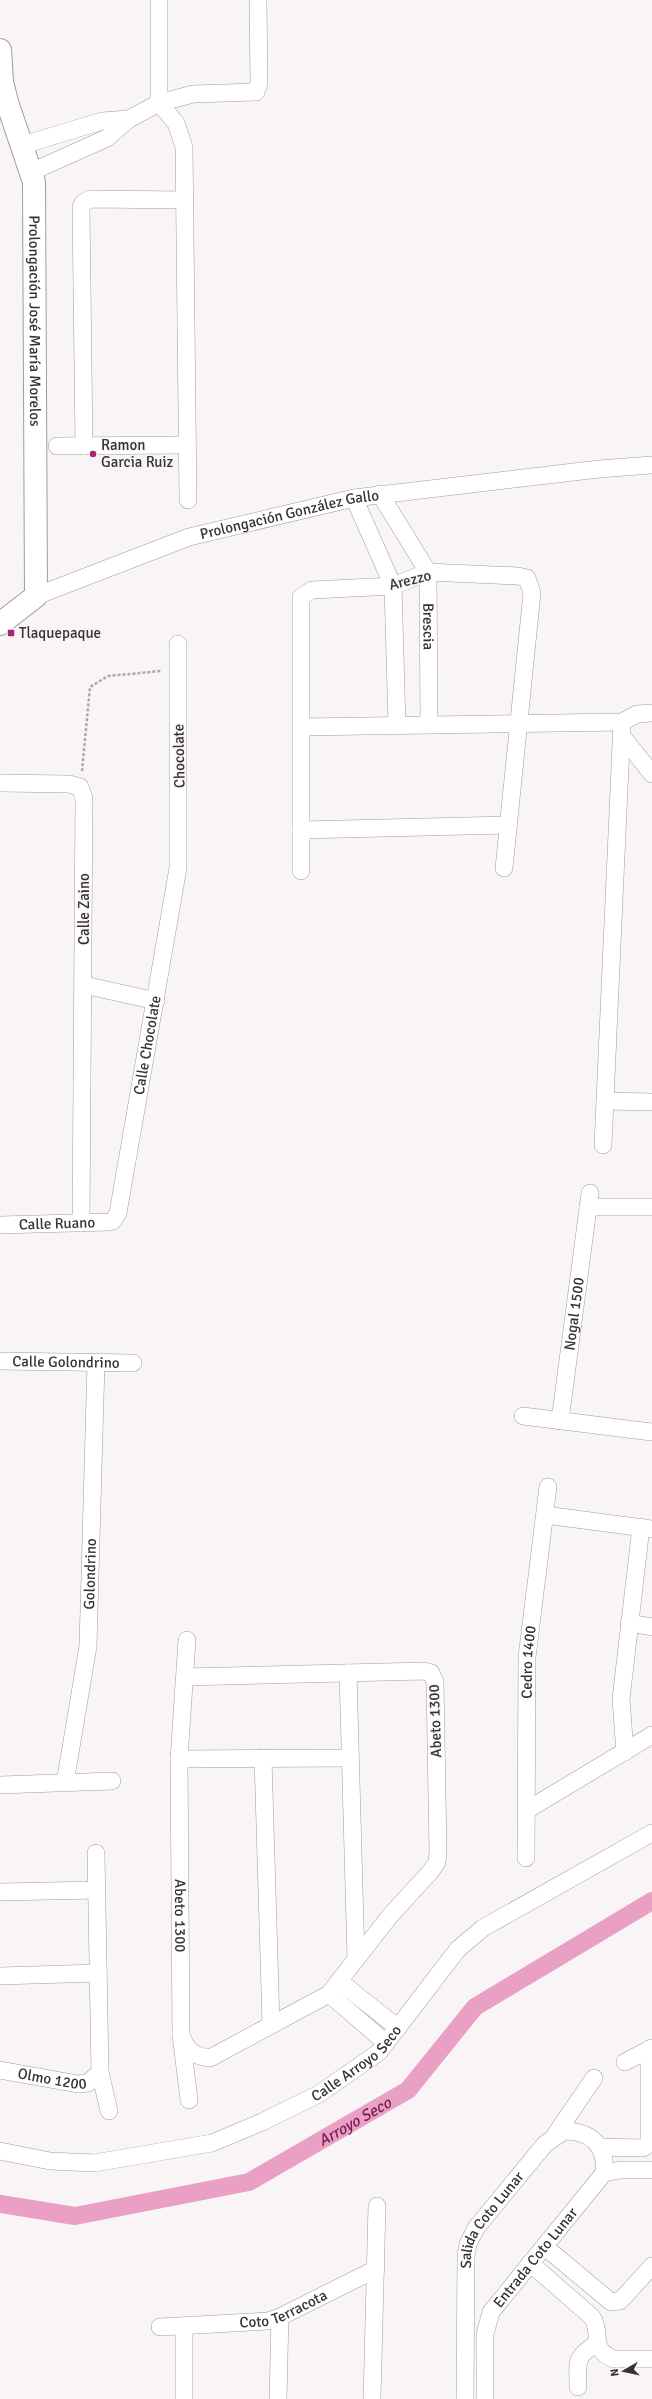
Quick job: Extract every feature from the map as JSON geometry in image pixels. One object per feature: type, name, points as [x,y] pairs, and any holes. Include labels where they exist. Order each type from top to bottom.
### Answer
[{"type":"street","points":[[158,0],[159,103],[181,132],[184,147],[188,500]]},
{"type":"street","points":[[31,172],[107,138],[129,119],[159,103],[192,94],[256,92],[259,83],[258,0]]},
{"type":"street","name":"Prolongación José María Morelos","points":[[0,50],[2,82],[7,102],[23,145],[31,172],[34,190],[36,596]]},
{"type":"street","points":[[23,145],[102,121],[129,119]]},
{"type":"street","points":[[84,446],[81,206],[83,203],[90,200],[185,200]]},
{"type":"street","points":[[57,446],[187,445]]},
{"type":"street","name":"Prolongación González Gallo","points":[[0,624],[36,596],[189,536],[354,498],[380,494],[599,469],[652,465]]},
{"type":"street","points":[[380,494],[428,572]]},
{"type":"street","points":[[354,498],[393,586],[397,725]]},
{"type":"street","name":"Arezzo","points":[[301,871],[301,597],[312,590],[393,586],[428,572],[518,576],[527,578],[532,593],[520,724],[504,868]]},
{"type":"street","name":"Brescia","points":[[428,572],[429,725]]},
{"type":"street","name":"Chocolate","points":[[178,644],[178,868]]},
{"type":"street","points":[[302,727],[520,724],[621,728],[637,714],[652,713]]},
{"type":"street","points":[[621,728],[652,774]]},
{"type":"street","points":[[604,1145],[621,728]]},
{"type":"street","points":[[0,783],[69,784],[80,787]]},
{"type":"street","name":"Calle Zaino","points":[[80,787],[84,798],[84,984],[81,1223]]},
{"type":"street","points":[[301,830],[508,826]]},
{"type":"street","name":"Calle Chocolate","points":[[113,1221],[118,1213],[178,868]]},
{"type":"street","points":[[84,984],[156,1001]]},
{"type":"street","points":[[605,1101],[652,1102]]},
{"type":"street","name":"Nogal 1500","points":[[560,1421],[589,1200],[652,1207]]},
{"type":"street","name":"Calle Ruano","points":[[0,1225],[113,1221]]},
{"type":"street","name":"Calle Golondrino","points":[[0,1361],[133,1363]]},
{"type":"street","name":"Golondrino","points":[[65,1783],[88,1646],[96,1363]]},
{"type":"street","points":[[523,1416],[652,1432]]},
{"type":"street","name":"Cedro 1400","points":[[526,1858],[527,1657],[548,1488]]},
{"type":"street","points":[[545,1515],[646,1528],[629,1623],[621,1699],[625,1752]]},
{"type":"street","points":[[629,1623],[652,1627]]},
{"type":"street","name":"Abeto 1300","points":[[188,1640],[179,1759],[181,2035],[189,2100]]},
{"type":"street","name":"Abeto 1300","points":[[181,2035],[190,2052],[199,2057],[210,2058],[334,1987],[389,1917],[431,1871],[437,1862],[435,1682],[431,1673],[424,1671],[185,1677]]},
{"type":"street","points":[[348,1673],[356,1959]]},
{"type":"street","points":[[527,1810],[652,1735]]},
{"type":"street","points":[[263,1758],[271,2024]]},
{"type":"street","points":[[179,1759],[350,1758]]},
{"type":"street","points":[[0,1785],[112,1782]]},
{"type":"street","name":"Calle Arroyo Seco","points":[[0,2151],[50,2161],[94,2163],[212,2143],[262,2122],[319,2094],[379,2052],[458,1949],[483,1928],[652,1833]]},
{"type":"street","points":[[96,1853],[100,2072],[109,2110]]},
{"type":"street","points":[[0,1892],[97,1890]]},
{"type":"street","points":[[0,1976],[98,1973]]},
{"type":"street","points":[[334,1987],[398,2028]]},
{"type":"street","points":[[334,1987],[386,2043]]},
{"type":"street","points":[[599,2147],[643,2148],[649,2144],[650,2049],[625,2062]]},
{"type":"street","name":"Olmo 1200","points":[[0,2070],[78,2084],[88,2083],[100,2072]]},
{"type":"street","name":"Salida Coto Lunar","points":[[465,2399],[466,2256],[468,2244],[476,2228],[545,2144],[555,2135],[594,2078]]},
{"type":"street","points":[[555,2135],[564,2131],[575,2131],[586,2134],[599,2147],[604,2162],[604,2173],[620,2170],[652,2170]]},
{"type":"street","name":"Entrada Coto Lunar","points":[[485,2399],[487,2324],[491,2312],[604,2173]]},
{"type":"street","points":[[372,2399],[377,2206]]},
{"type":"street","points":[[545,2247],[611,2302],[616,2303],[620,2301],[652,2266]]},
{"type":"street","points":[[530,2263],[592,2317],[597,2331],[597,2343],[603,2352],[613,2359],[652,2359]]},
{"type":"street","name":"Coto Terracota","points":[[160,2327],[268,2321],[280,2317],[376,2269]]},
{"type":"street","points":[[278,2399],[280,2317]]},
{"type":"street","points":[[184,2326],[184,2399]]},
{"type":"street","points":[[578,2387],[578,2359],[583,2352],[597,2343]]},
{"type":"path","points":[[80,787],[90,687],[108,676],[178,669]]},
{"type":"waterway","name":"Arroyo Seco","points":[[0,2204],[75,2216],[249,2182],[408,2090],[475,2007],[652,1901]]},
{"type":"place","name":"Ramon Garcia Ruiz","points":[[93,454]]},
{"type":"place","name":"Tlaquepaque","points":[[11,633]]}]
